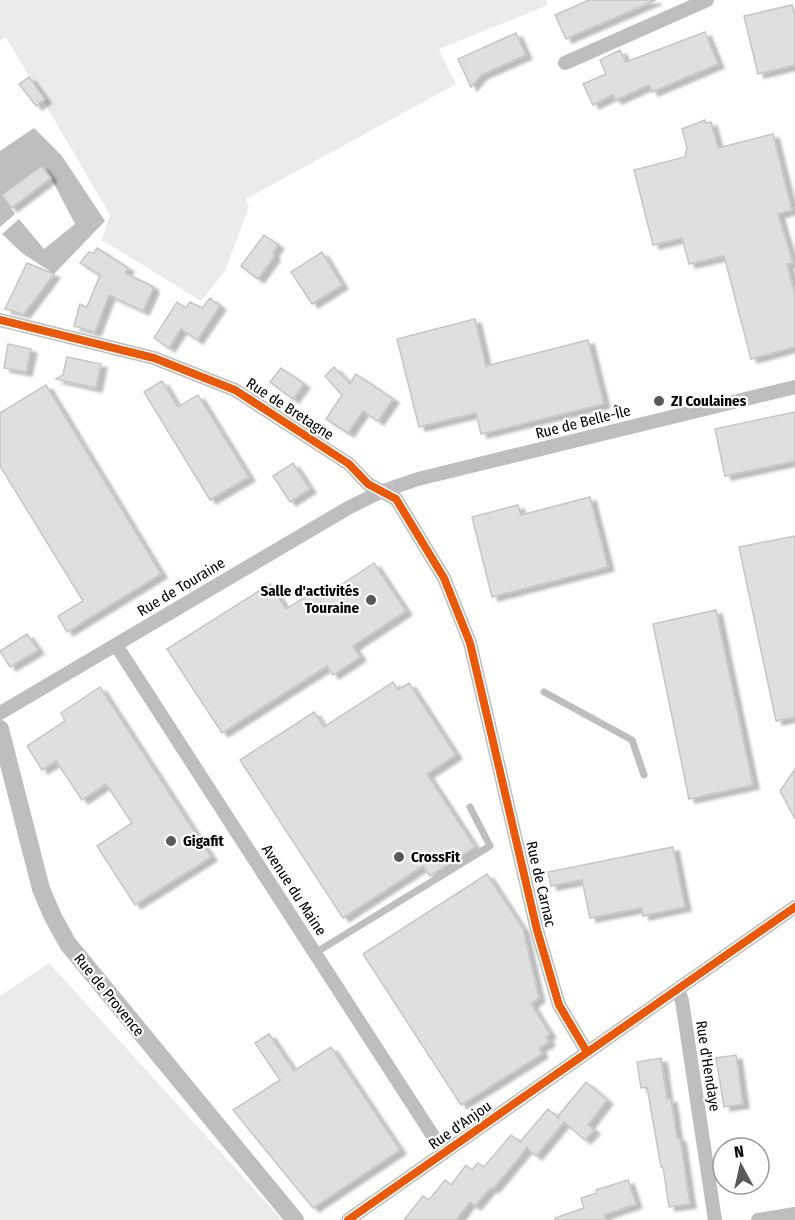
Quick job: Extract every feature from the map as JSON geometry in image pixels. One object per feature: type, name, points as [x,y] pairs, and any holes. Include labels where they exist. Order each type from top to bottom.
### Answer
[{"type":"street","points":[[565,63],[707,0]]},
{"type":"street","name":"Rue de Bretagne","points":[[0,320],[154,358],[235,390],[349,464],[368,484],[380,492]]},
{"type":"street","name":"Rue de Belle-Île","points":[[380,492],[418,479],[795,387]]},
{"type":"street","name":"Rue de Touraine","points":[[0,713],[348,508],[380,492]]},
{"type":"street","name":"Rue de Carnac","points":[[380,492],[396,499],[438,569],[470,643],[537,930],[559,1005],[587,1052]]},
{"type":"street","name":"Avenue du Maine","points":[[116,645],[444,1153]]},
{"type":"street","name":"Rue de Provence","points":[[0,729],[41,889],[68,944],[295,1220]]},
{"type":"street","points":[[587,1052],[795,907]]},
{"type":"street","name":"Rue d'Hendaye","points":[[678,989],[716,1220]]},
{"type":"street","name":"Rue d'Anjou","points":[[348,1220],[587,1052]]},
{"type":"street","points":[[758,1220],[795,1214]]},
{"type":"lane","points":[[544,692],[632,740],[644,775]]},
{"type":"lane","points":[[315,953],[490,846],[470,807]]},
{"type":"shaded area","points":[[0,0],[546,0],[548,5],[439,49],[456,84],[246,199],[249,207],[225,271],[201,301],[102,240],[110,215],[6,37],[0,41]]},
{"type":"shaded area","points":[[34,128],[62,156],[105,221],[54,274],[22,253],[2,234],[19,219],[44,249],[75,224],[51,178],[42,166],[2,195],[15,214],[0,227],[0,151]]},
{"type":"shaded area","points":[[49,963],[282,1220],[0,1220],[0,996]]},
{"type":"building","points":[[589,0],[656,0],[566,39],[555,15]]},
{"type":"building","points":[[792,5],[795,16],[795,65],[758,74],[744,16]]},
{"type":"building","points":[[705,32],[718,64],[652,92],[649,85],[616,100],[613,95],[593,105],[583,84],[606,74],[600,60],[620,50],[626,62]]},
{"type":"building","points":[[516,33],[526,55],[481,75],[471,87],[458,59]]},
{"type":"building","points":[[29,77],[45,99],[36,106],[19,84]]},
{"type":"building","points":[[705,120],[706,123],[711,122],[718,148],[773,134],[792,210],[778,214],[793,263],[787,264],[795,295],[795,347],[751,359],[724,256],[689,264],[682,238],[653,245],[634,170],[685,157],[687,147],[682,129]]},
{"type":"building","points":[[42,166],[51,178],[11,208],[2,195]]},
{"type":"building","points":[[264,235],[278,245],[273,252],[274,257],[258,279],[241,266]]},
{"type":"building","points":[[97,248],[128,268],[125,273],[152,286],[153,289],[143,311],[109,295],[95,332],[74,326],[80,304],[87,307],[100,275],[80,263],[89,252],[94,253]]},
{"type":"building","points":[[322,252],[342,285],[312,304],[291,272]]},
{"type":"building","points":[[27,263],[54,274],[24,314],[5,309]]},
{"type":"building","points":[[210,298],[220,306],[197,340],[181,329],[169,348],[154,338],[177,302],[186,308],[190,302],[202,308]]},
{"type":"building","points":[[475,319],[486,366],[588,340],[604,404],[481,434],[476,413],[419,427],[397,339]]},
{"type":"building","points":[[8,344],[31,349],[26,372],[4,368]]},
{"type":"building","points":[[67,357],[101,364],[96,388],[56,379],[63,375]]},
{"type":"building","points":[[334,367],[350,384],[356,374],[393,399],[378,421],[363,411],[348,433],[326,419],[342,395],[325,376]]},
{"type":"building","points":[[281,368],[304,384],[293,399],[270,382]]},
{"type":"building","points":[[162,381],[178,407],[198,395],[249,477],[210,500],[144,392]]},
{"type":"building","points":[[46,385],[161,574],[67,632],[58,616],[83,601],[0,466],[0,413]]},
{"type":"building","points":[[795,412],[795,461],[725,476],[715,429]]},
{"type":"building","points":[[293,463],[310,489],[290,502],[273,476]]},
{"type":"building","points":[[590,497],[608,567],[492,597],[472,517],[518,505],[521,515]]},
{"type":"building","points":[[795,536],[795,717],[776,721],[739,547]]},
{"type":"building","points":[[374,563],[406,611],[353,646],[360,657],[333,675],[327,666],[222,733],[167,649],[270,584],[286,609],[318,589],[323,597]]},
{"type":"building","points":[[716,610],[753,785],[689,799],[653,624]]},
{"type":"building","points":[[27,634],[38,650],[10,667],[0,651]]},
{"type":"building","points":[[393,682],[398,690],[409,683],[456,755],[427,774],[475,847],[430,876],[423,866],[343,918],[240,760],[314,712],[324,727]]},
{"type":"building","points":[[100,687],[211,857],[135,905],[97,846],[132,823],[106,784],[82,800],[56,761],[42,770],[27,746],[65,721],[61,713]]},
{"type":"building","points":[[795,769],[795,819],[780,791]]},
{"type":"building","points":[[673,847],[685,907],[643,916],[642,908],[590,918],[582,880],[551,886],[548,872]]},
{"type":"building","points":[[487,874],[523,929],[539,998],[531,1004],[550,1034],[546,1037],[549,1042],[539,1048],[542,1054],[461,1105],[363,954]]},
{"type":"building","points":[[269,1034],[294,1071],[331,1047],[400,1150],[313,1208],[233,1110],[280,1080],[255,1043]]},
{"type":"building","points":[[736,1055],[743,1104],[724,1107],[716,1058]]},
{"type":"building","points":[[661,1058],[667,1099],[671,1099],[677,1138],[680,1138],[690,1204],[669,1207],[647,1087],[641,1088],[637,1062]]},
{"type":"building","points":[[586,1082],[607,1100],[588,1125],[594,1130],[585,1140],[564,1122],[536,1156],[526,1147],[493,1189],[491,1187],[475,1206],[470,1202],[456,1220],[404,1220],[423,1196],[429,1200],[445,1180],[451,1185],[466,1165],[472,1170],[478,1163],[484,1167],[511,1135],[520,1142],[548,1109],[557,1117]]},
{"type":"building","points":[[628,1180],[636,1204],[604,1215],[606,1220],[555,1220],[555,1218],[584,1208],[581,1198],[597,1193],[596,1190]]},
{"type":"cycle path","points":[[0,320],[154,358],[235,390],[349,464],[368,484],[396,499],[444,578],[470,643],[537,930],[559,1005],[587,1052]]},
{"type":"cycle path","points":[[348,1220],[795,907]]},
{"type":"place","name":"ZI Coulaines","points":[[659,401]]},
{"type":"place","name":"Salle d'activités Touraine","points":[[371,600]]},
{"type":"place","name":"Gigafit","points":[[171,841]]},
{"type":"place","name":"CrossFit","points":[[399,857]]}]
